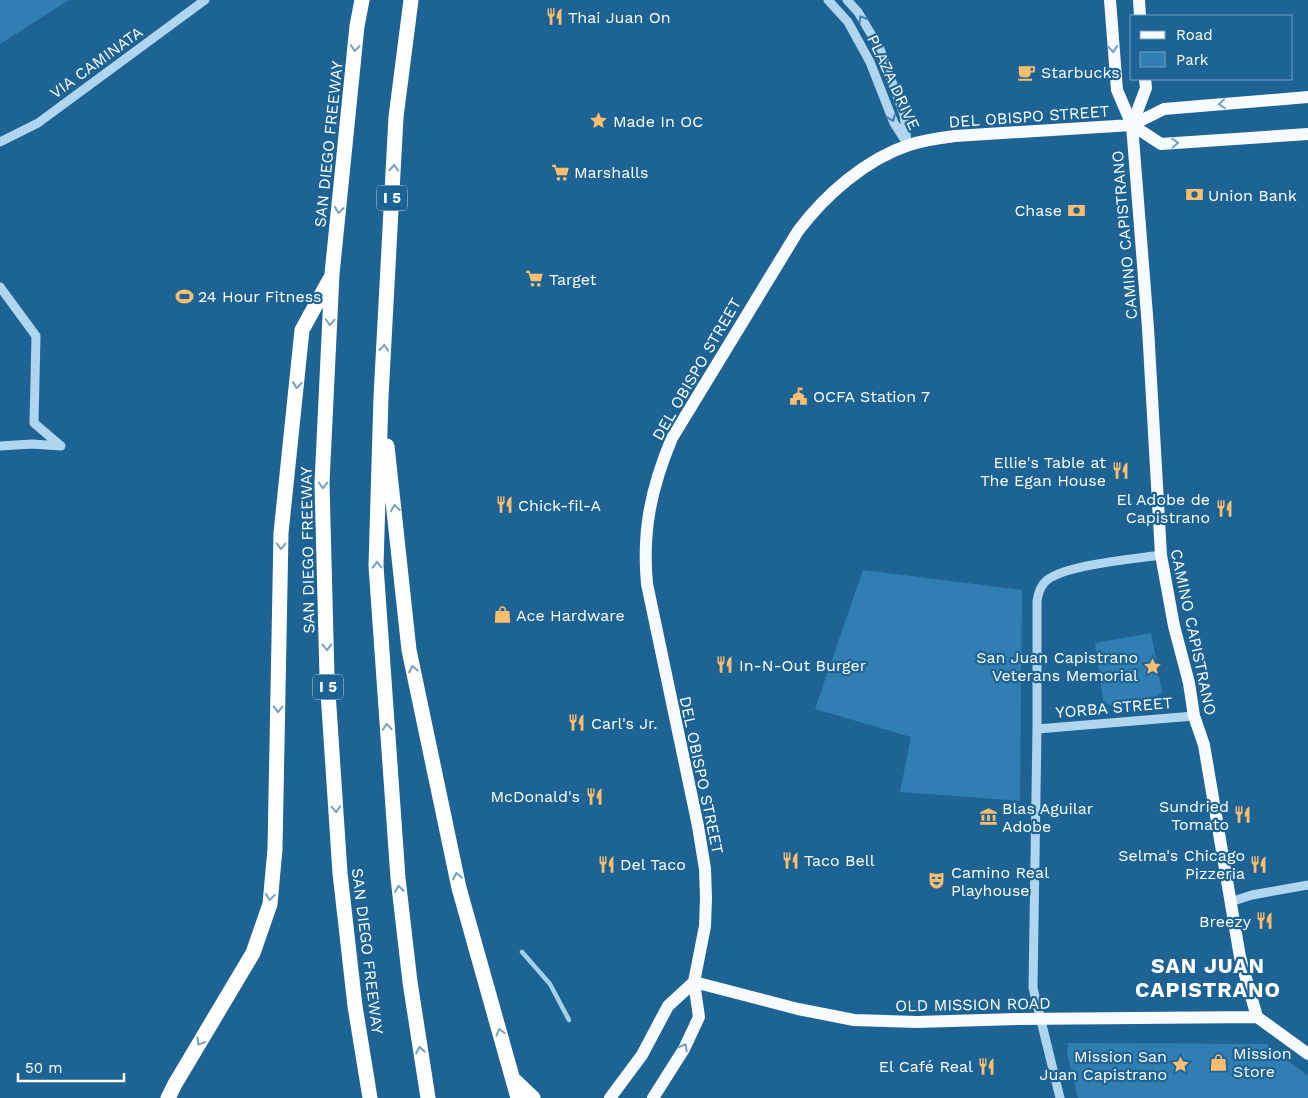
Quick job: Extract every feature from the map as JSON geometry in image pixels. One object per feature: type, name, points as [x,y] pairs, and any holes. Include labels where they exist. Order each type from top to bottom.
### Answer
[{"type":"highway","name":"SAN DIEGO FREEWAY","points":[[362,0],[357,26],[332,274],[322,483],[328,677],[340,873],[356,1006],[370,1098]]},
{"type":"highway","name":"I 5","points":[[411,0],[396,117],[381,397],[376,566],[398,878],[410,982],[428,1098]]},
{"type":"highway","points":[[168,1098],[253,953],[270,904],[275,849],[281,533],[302,330],[332,274]]},
{"type":"highway","points":[[381,397],[396,515],[409,650],[459,888],[518,1098]]},
{"type":"highway","points":[[513,1079],[533,1098]]},
{"type":"main road","name":"CAMINO CAPISTRANO","points":[[1110,0],[1117,90],[1132,125],[1148,328],[1161,555],[1174,626],[1189,683],[1194,716],[1204,745],[1240,957],[1257,1017]]},
{"type":"main road","points":[[1139,0],[1140,15]]},
{"type":"main road","name":"CAMINO CAPISTRANO","points":[[1132,125],[1146,88],[1145,80]]},
{"type":"main road","name":"DEL OBISPO STREET","points":[[653,1098],[684,1049],[699,1017],[694,982],[705,926],[706,898],[705,869],[698,826],[647,584],[644,559],[645,534],[655,483],[672,438],[798,231],[819,206],[853,176],[871,164],[908,145],[926,140],[955,136],[1132,125],[1164,109],[1308,97]]},
{"type":"main road","name":"DEL OBISPO STREET","points":[[1132,125],[1161,144],[1308,134]]},
{"type":"main road","points":[[610,1098],[642,1055],[668,1006],[694,982]]},
{"type":"main road","name":"OLD MISSION ROAD","points":[[694,982],[798,1009],[854,1020],[917,1022],[1257,1017]]},
{"type":"main road","points":[[1257,1017],[1308,1054]]},
{"type":"street","name":"VIA CAMINATA","points":[[0,142],[38,123],[205,0]]},
{"type":"street","name":"PLAZA DRIVE","points":[[828,0],[848,22],[866,54],[894,123],[908,145]]},
{"type":"street","name":"PLAZA DRIVE","points":[[847,0],[858,12],[880,49],[904,115],[908,145]]},
{"type":"street","points":[[0,287],[36,336],[34,424],[61,446],[32,444],[0,446]]},
{"type":"street","points":[[1060,1098],[1033,988],[1037,601],[1039,591],[1044,582],[1064,571],[1161,555]]},
{"type":"street","name":"YORBA STREET","points":[[1037,729],[1194,716]]},
{"type":"street","points":[[1230,902],[1252,895],[1308,885]]},
{"type":"green space","points":[[0,0],[69,0],[0,44]]},
{"type":"green space","points":[[863,570],[1022,590],[1020,801],[900,792],[911,737],[815,709]]},
{"type":"green space","points":[[1151,633],[1162,692],[1154,699],[1109,705],[1103,700],[1095,643]]},
{"type":"green space","name":"Mission San Juan Capistrano","points":[[1068,1043],[1267,1044],[1308,1076],[1308,1098],[1078,1098],[1067,1053]]},
{"type":"waterway","points":[[522,952],[550,984],[569,1020]]},
{"type":"place","name":"Thai Juan On","points":[[554,17]]},
{"type":"place","name":"Starbucks","points":[[1027,72]]},
{"type":"place","name":"Made In OC","points":[[599,121]]},
{"type":"place","name":"Marshalls","points":[[560,172]]},
{"type":"place","name":"Union Bank","points":[[1194,195]]},
{"type":"place","name":"Chase","points":[[1076,210]]},
{"type":"place","name":"Target","points":[[535,279]]},
{"type":"place","name":"24 Hour Fitness","points":[[184,296]]},
{"type":"place","name":"OCFA Station 7","points":[[799,396]]},
{"type":"place","name":"Ellie's Table at The Egan House","points":[[1120,471]]},
{"type":"place","name":"Chick-fil-A","points":[[504,505]]},
{"type":"place","name":"El Adobe de Capistrano","points":[[1224,508]]},
{"type":"place","name":"Ace Hardware","points":[[502,615]]},
{"type":"place","name":"In-N-Out Burger","points":[[725,665]]},
{"type":"place","name":"San Juan Capistrano Veterans Memorial","points":[[1152,666]]},
{"type":"place","name":"Carl's Jr.","points":[[577,723]]},
{"type":"place","name":"McDonald's","points":[[594,796]]},
{"type":"place","name":"Sundried Tomato","points":[[1243,815]]},
{"type":"place","name":"Blas Aguilar Adobe","points":[[988,817]]},
{"type":"place","name":"Taco Bell","points":[[790,860]]},
{"type":"place","name":"Del Taco","points":[[606,864]]},
{"type":"place","name":"Selma's Chicago Pizzeria","points":[[1259,864]]},
{"type":"place","name":"Camino Real Playhouse","points":[[937,881]]},
{"type":"place","name":"Breezy","points":[[1265,921]]},
{"type":"place","name":"Mission Store","points":[[1219,1062]]},
{"type":"place","name":"Mission San Juan Capistrano","points":[[1181,1065]]},
{"type":"place","name":"El Café Real","points":[[987,1066]]},
{"type":"district","name":"SAN JUAN CAPISTRANO","points":[[1208,978]]}]
